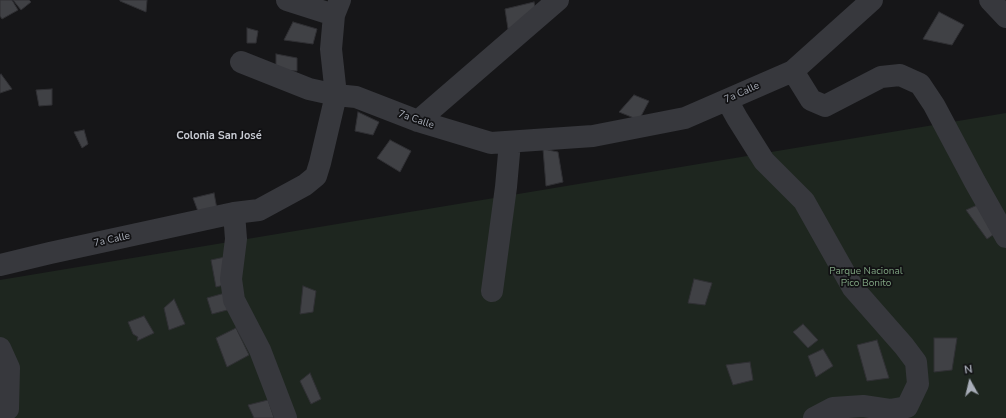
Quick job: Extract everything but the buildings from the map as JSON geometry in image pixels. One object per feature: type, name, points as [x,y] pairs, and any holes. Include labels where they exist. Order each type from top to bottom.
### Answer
[{"type":"street","points":[[241,62],[309,89],[336,95],[331,49],[337,8],[288,0]]},
{"type":"street","points":[[418,121],[558,0]]},
{"type":"street","name":"7a Calle","points":[[0,265],[234,213],[259,210],[306,185],[316,176],[336,95],[356,98],[418,121],[491,143],[593,136],[685,118],[793,71],[872,0]]},
{"type":"street","points":[[990,0],[1006,17]]},
{"type":"street","points":[[793,71],[811,100],[825,106],[881,77],[900,75],[920,84],[934,105],[1006,238]]},
{"type":"street","points":[[727,100],[764,161],[804,201],[853,288],[904,346],[916,362],[918,384],[907,407],[890,410],[863,406],[833,408],[814,418]]},
{"type":"street","points":[[492,291],[506,187],[510,142]]},
{"type":"street","points":[[234,213],[236,239],[231,279],[234,300],[260,350],[286,418]]},
{"type":"street","points":[[0,348],[8,368],[8,409],[0,414]]},
{"type":"green space","name":"Parque Nacional Pico Bonito","points":[[1006,113],[1006,418],[0,418],[0,280]]},
{"type":"district","name":"Colonia San José","points":[[219,136]]}]
